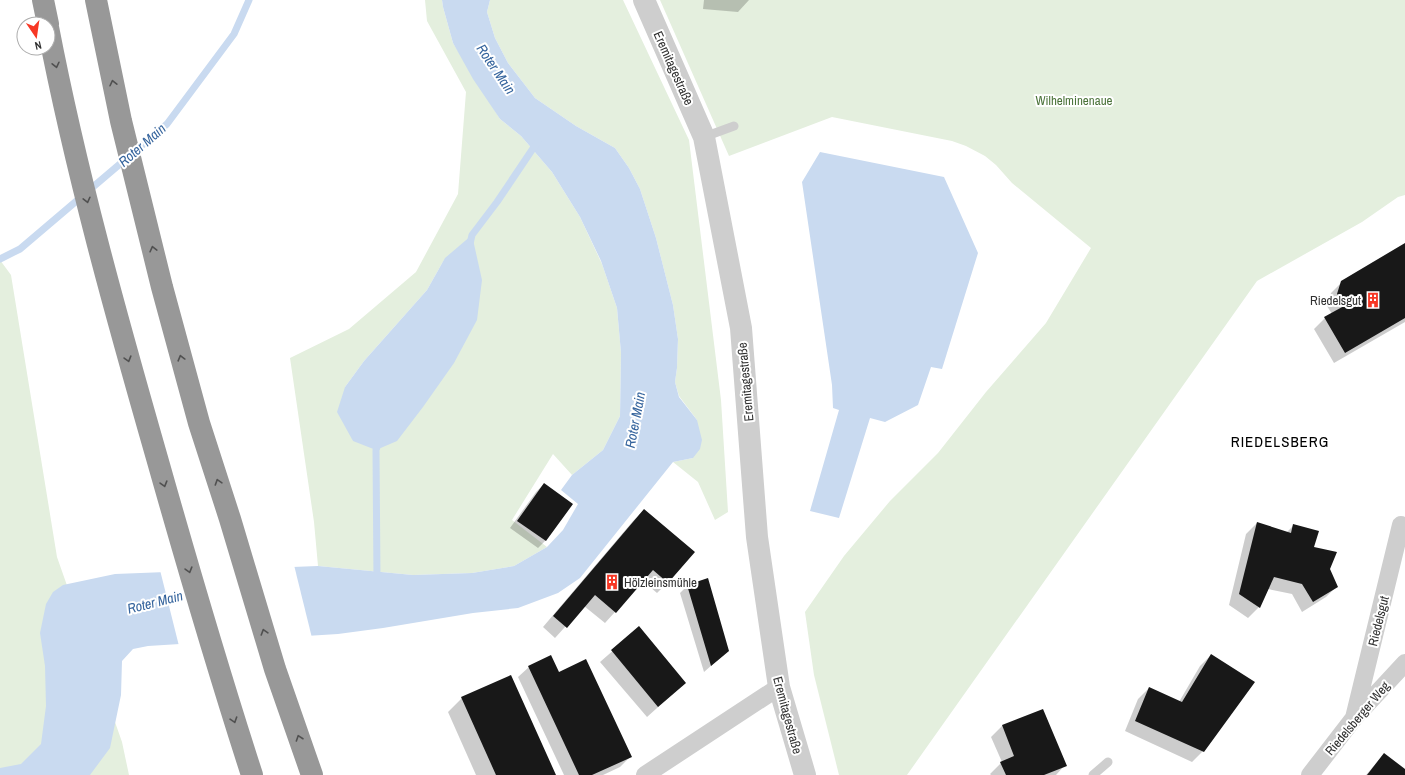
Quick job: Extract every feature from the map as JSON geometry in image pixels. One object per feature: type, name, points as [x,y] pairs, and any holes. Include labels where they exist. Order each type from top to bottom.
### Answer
[{"type":"highway","points":[[43,0],[46,16]]},
{"type":"highway","points":[[96,0],[121,121],[162,287],[199,423],[230,519],[275,669],[312,775]]},
{"type":"highway","points":[[55,56],[78,162],[117,322],[222,683],[252,775]]},
{"type":"street","name":"Eremitagestraße","points":[[644,0],[704,137],[741,328],[757,537],[779,687],[805,775]]},
{"type":"street","name":"Riedelsgut","points":[[1354,718],[1401,525]]},
{"type":"street","name":"Riedelsberger Weg","points":[[1310,775],[1354,718],[1405,663]]},
{"type":"street","points":[[645,775],[779,687]]},
{"type":"lane","points":[[704,137],[734,126]]},
{"type":"lane","points":[[1093,775],[1108,762]]},
{"type":"green space","points":[[425,0],[442,0],[453,43],[500,119],[521,136],[552,172],[580,217],[602,264],[617,308],[621,353],[620,416],[603,450],[572,475],[553,454],[512,520],[547,547],[514,566],[472,573],[413,575],[318,566],[314,522],[290,358],[349,329],[416,272],[458,194],[466,92],[427,21]],"holes":[[[445,258],[353,441],[345,387],[364,361],[427,290]]]},
{"type":"green space","points":[[490,0],[623,0],[689,140],[721,400],[728,512],[715,520],[698,482],[673,462],[693,458],[697,420],[679,396],[675,382],[678,339],[673,305],[656,238],[640,189],[629,168],[615,148],[576,126],[535,98],[508,63],[495,38],[487,12]]},
{"type":"green space","name":"Wilhelminenaue","points":[[660,0],[1405,0],[1405,195],[1398,197],[1362,222],[1257,281],[907,775],[839,775],[814,675],[805,612],[844,556],[890,501],[938,453],[986,392],[1046,323],[1091,248],[1012,183],[996,165],[985,156],[966,146],[952,141],[832,117],[729,156]]},
{"type":"green space","points":[[0,260],[11,275],[57,557],[122,742],[129,775],[0,775]]},
{"type":"water","points":[[442,0],[490,0],[487,12],[495,38],[508,63],[535,98],[576,126],[615,148],[629,168],[640,189],[656,238],[673,305],[678,339],[675,382],[679,397],[697,420],[702,440],[700,449],[693,458],[673,462],[580,578],[558,593],[518,608],[473,613],[338,634],[148,646],[133,649],[122,661],[121,695],[110,748],[90,775],[0,775],[0,768],[21,764],[41,744],[46,706],[45,666],[40,633],[46,604],[53,592],[63,585],[115,574],[318,566],[413,575],[472,573],[514,566],[547,547],[563,530],[578,504],[561,490],[572,475],[603,450],[620,416],[621,353],[617,308],[601,261],[580,217],[552,172],[521,136],[500,119],[473,79],[453,43]]},
{"type":"water","points":[[820,152],[944,177],[978,253],[942,369],[931,367],[918,405],[885,422],[870,418],[839,518],[810,511],[839,410],[833,408],[832,385],[802,182]]},
{"type":"water","points":[[472,235],[482,280],[477,320],[454,363],[397,441],[376,450],[353,441],[337,412],[345,387],[364,361],[427,290],[445,258]]},
{"type":"pier","points":[[294,565],[312,638],[179,646],[160,570]]},
{"type":"building","name":"Riedelsgut","points":[[1405,243],[1405,318],[1345,353],[1324,317],[1344,306],[1337,294],[1341,281]]},
{"type":"building","points":[[544,483],[573,504],[546,541],[517,521]]},
{"type":"building","points":[[644,509],[695,552],[668,583],[653,570],[616,613],[595,595],[567,628],[553,616]]},
{"type":"building","points":[[1257,522],[1291,533],[1293,524],[1319,531],[1314,547],[1337,552],[1330,569],[1338,587],[1313,602],[1302,584],[1274,577],[1260,608],[1239,594]]},
{"type":"building","points":[[708,578],[729,651],[711,666],[687,585]]},
{"type":"building","points":[[639,626],[686,683],[658,707],[611,650]]},
{"type":"building","points":[[1211,654],[1255,682],[1204,752],[1135,721],[1149,687],[1182,702]]},
{"type":"building","points":[[551,655],[559,672],[586,659],[632,757],[592,775],[579,775],[528,666]]},
{"type":"building","points":[[511,675],[556,775],[496,775],[461,697]]},
{"type":"building","points":[[1043,709],[1067,766],[1044,775],[1006,775],[1000,762],[1014,756],[1002,725]]},
{"type":"building","points":[[1384,753],[1405,769],[1405,775],[1367,775]]},
{"type":"waterway","name":"Roter Main","points":[[0,259],[20,249],[167,124],[234,34],[249,0]]},
{"type":"waterway","name":"Roter Main","points":[[470,244],[472,235],[497,202],[538,141]]},
{"type":"waterway","name":"Roter Main","points":[[377,580],[376,450],[379,441]]},
{"type":"place","name":"Riedelsgut","points":[[1373,300]]},
{"type":"place","name":"Hölzleinsmühle","points":[[612,582]]},
{"type":"district","name":"RIEDELSBERG","points":[[1280,442]]}]
